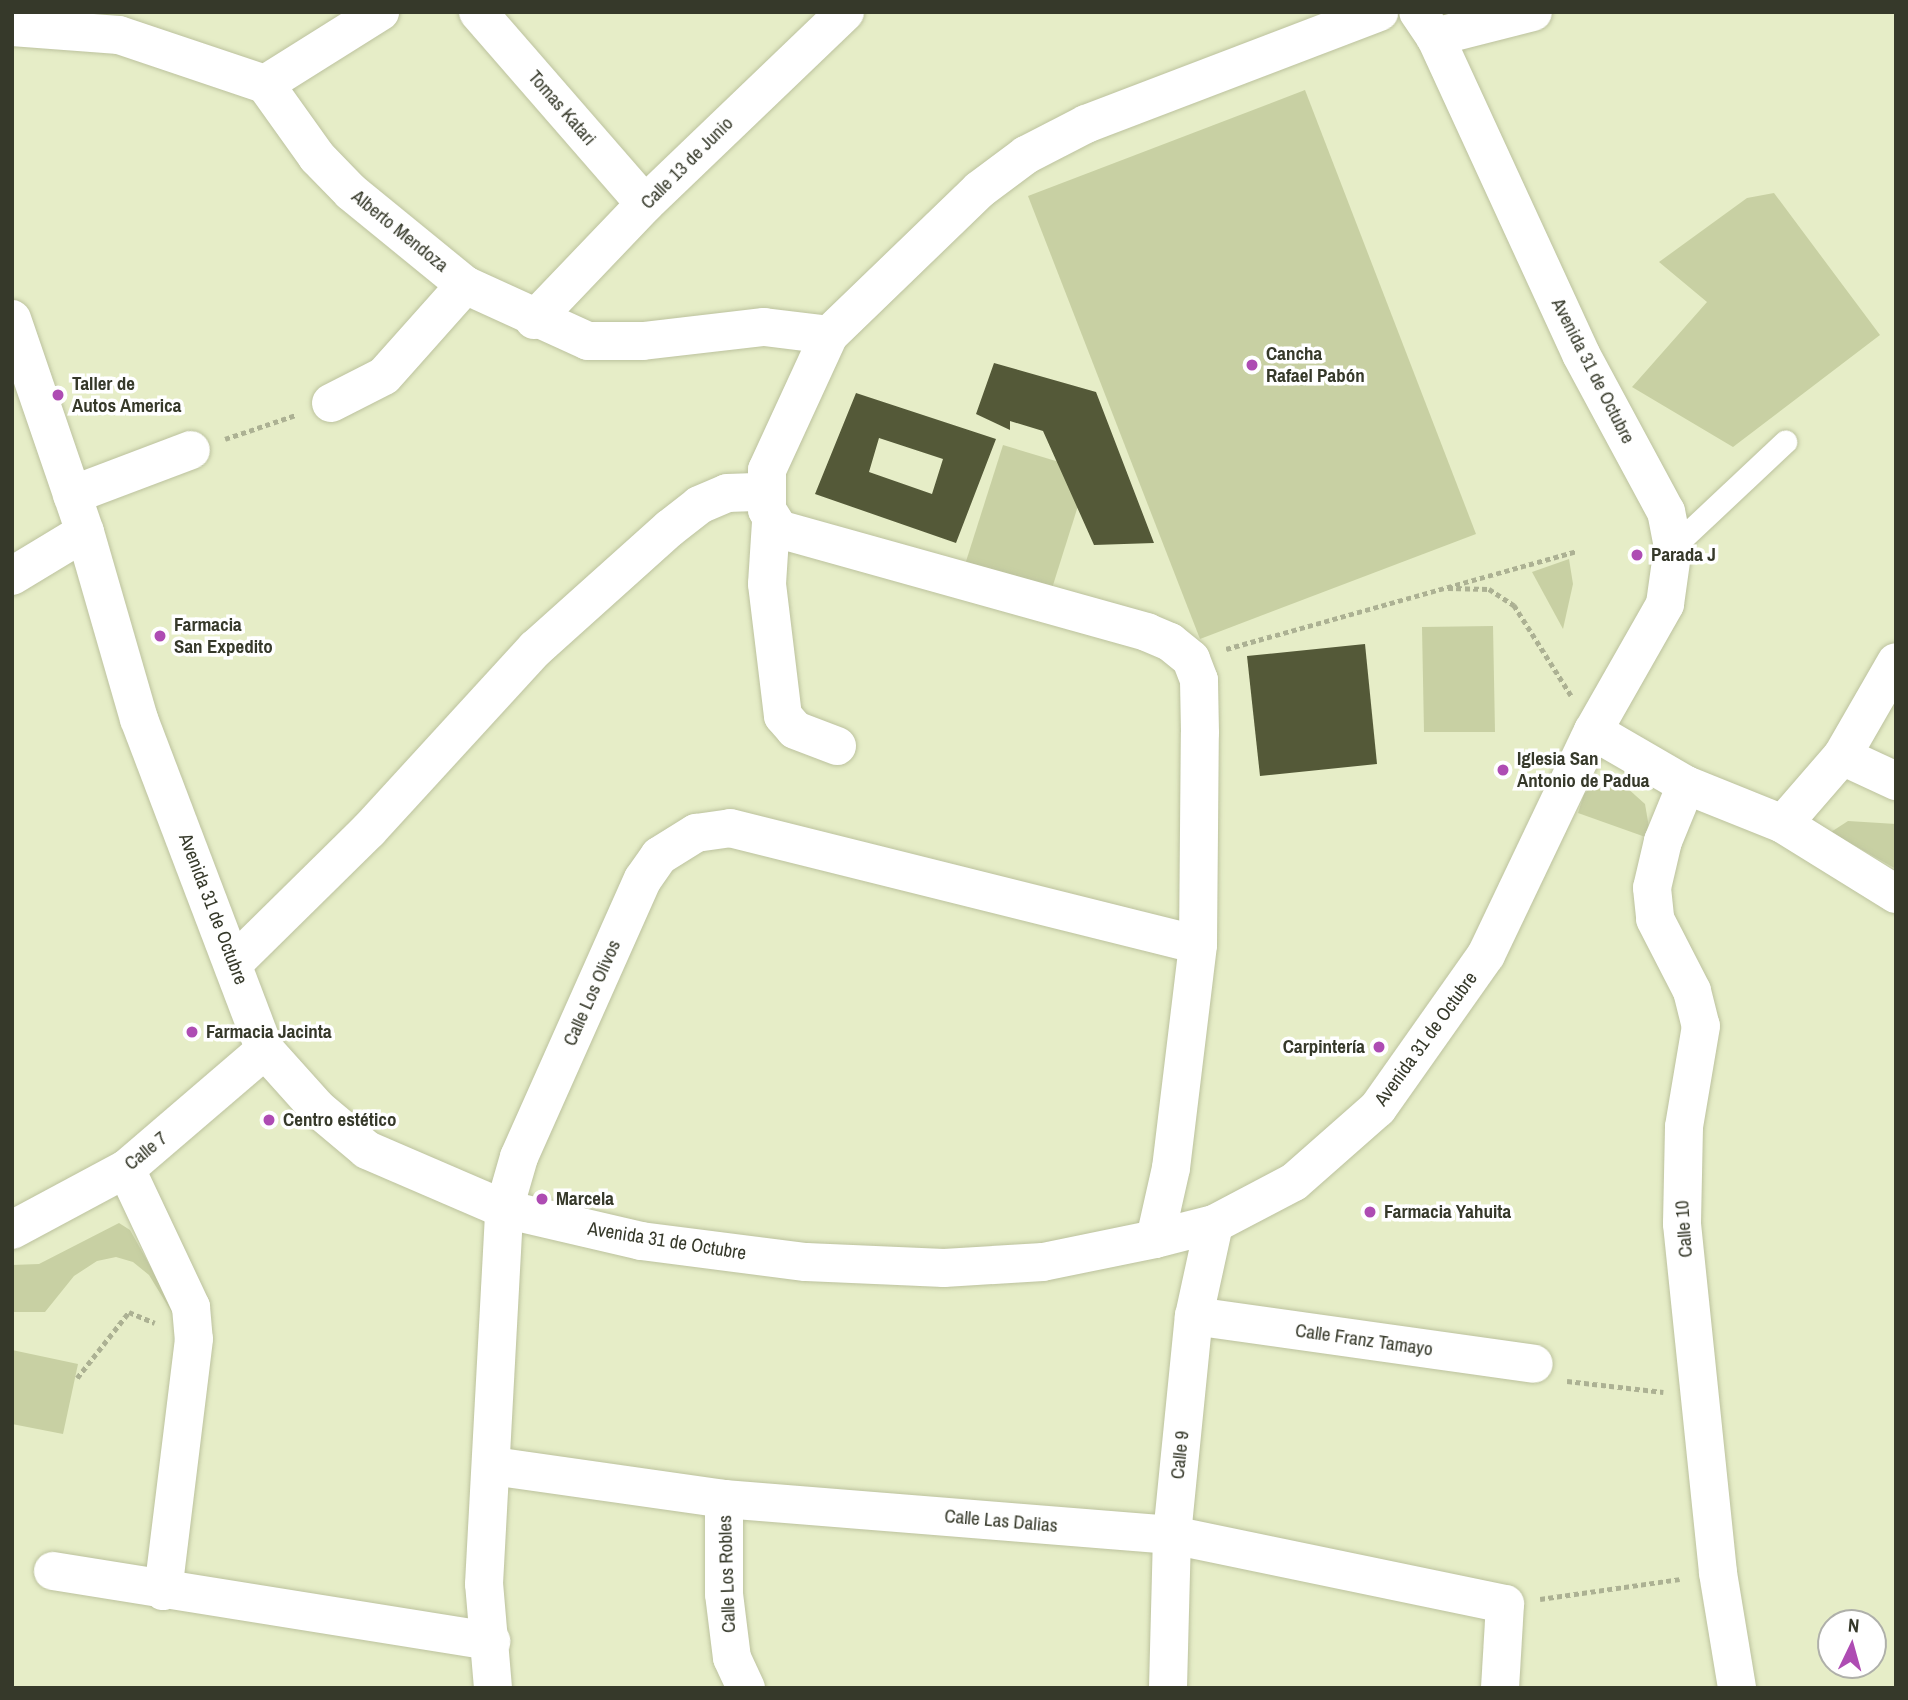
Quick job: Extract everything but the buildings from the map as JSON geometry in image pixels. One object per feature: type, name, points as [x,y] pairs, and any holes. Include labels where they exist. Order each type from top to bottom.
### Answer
[{"type":"street","points":[[12,27],[124,24],[265,84],[380,12]]},
{"type":"street","name":"Tomas Katari","points":[[478,12],[645,204]]},
{"type":"street","name":"Calle 13 de Junio","points":[[534,320],[645,204],[845,12]]},
{"type":"street","points":[[837,746],[795,730],[783,716],[767,584],[767,471],[829,335],[979,190],[1026,155],[1086,124],[1379,12]]},
{"type":"street","points":[[1427,25],[1533,12]]},
{"type":"street","name":"Avenida 31 de Octubre","points":[[12,318],[85,532],[139,719],[234,962],[265,1050],[317,1108],[367,1150],[504,1209],[641,1241],[806,1262],[944,1268],[1043,1262],[1214,1224],[1294,1182],[1378,1108],[1486,955],[1593,731],[1665,604],[1673,547],[1666,512],[1581,354],[1427,25]]},
{"type":"street","name":"Alberto Mendoza","points":[[265,84],[317,157],[352,192],[465,285],[534,320],[587,341],[610,343],[764,327],[829,335]]},
{"type":"street","points":[[331,404],[384,376],[465,285]]},
{"type":"street","points":[[72,495],[191,450]]},
{"type":"street","points":[[234,962],[369,830],[535,649],[659,537],[699,505],[727,493],[767,507],[779,529],[1147,632],[1171,642],[1191,659],[1199,680],[1198,945],[1171,1168],[1154,1239]]},
{"type":"street","points":[[12,576],[85,532]]},
{"type":"street","points":[[1783,824],[1842,756],[1896,662]]},
{"type":"street","points":[[1593,731],[1686,785],[1783,824],[1896,894]]},
{"type":"street","points":[[1842,756],[1896,780]]},
{"type":"street","name":"Calle 10","points":[[1686,785],[1662,841],[1653,888],[1655,919],[1692,991],[1702,1026],[1684,1127],[1681,1178],[1699,1397],[1718,1573],[1737,1688]]},
{"type":"street","name":"Calle Los Olivos","points":[[493,1688],[484,1584],[493,1466],[504,1209],[519,1157],[643,879],[659,856],[696,833],[730,828],[1198,945]]},
{"type":"street","name":"Calle 7","points":[[12,1230],[126,1169],[265,1050]]},
{"type":"street","points":[[126,1169],[191,1307],[194,1339],[163,1591]]},
{"type":"street","name":"Calle 9","points":[[1168,1688],[1172,1535],[1194,1316],[1214,1224]]},
{"type":"street","name":"Calle Franz Tamayo","points":[[1194,1316],[1544,1372]]},
{"type":"street","name":"Calle Las Dalias","points":[[493,1466],[724,1499],[1172,1535],[1504,1605]]},
{"type":"street","name":"Calle Los Robles","points":[[724,1499],[724,1594],[732,1658],[746,1688]]},
{"type":"street","points":[[52,1571],[163,1591],[491,1641]]},
{"type":"street","points":[[1500,1688],[1504,1605]]},
{"type":"lane","points":[[1673,547],[1785,442]]},
{"type":"path","points":[[191,450],[331,404]]},
{"type":"path","points":[[1191,659],[1577,551]]},
{"type":"path","points":[[1442,588],[1489,589],[1514,605],[1593,731]]},
{"type":"path","points":[[77,1378],[129,1312],[194,1339]]},
{"type":"path","points":[[1544,1372],[1699,1397]]},
{"type":"path","points":[[1504,1605],[1718,1573]]},
{"type":"green space","name":"Cancha Rafael Pabón","points":[[1305,90],[1476,534],[1200,639],[1028,196]]},
{"type":"green space","points":[[1774,193],[1880,335],[1733,447],[1632,387],[1707,302],[1659,262],[1747,198]]},
{"type":"green space","points":[[1003,445],[1089,471],[1048,601],[962,574]]},
{"type":"green space","points":[[1569,559],[1573,584],[1563,629],[1532,572]]},
{"type":"green space","points":[[1493,626],[1495,732],[1424,732],[1422,627]]},
{"type":"green space","points":[[1602,777],[1616,778],[1645,804],[1651,839],[1578,813],[1584,794]]},
{"type":"green space","points":[[1848,821],[1896,824],[1896,869],[1831,832]]},
{"type":"green space","points":[[119,1223],[130,1230],[177,1314],[171,1311],[149,1275],[133,1262],[116,1257],[97,1261],[74,1276],[45,1312],[12,1312],[12,1265],[39,1264]]},
{"type":"green space","points":[[12,1350],[78,1364],[63,1434],[12,1424]]},
{"type":"place","name":"Cancha Rafael Pabón","points":[[1252,365]]},
{"type":"place","name":"Taller de Autos America","points":[[58,395]]},
{"type":"place","name":"Parada J","points":[[1637,555]]},
{"type":"place","name":"Farmacia San Expedito","points":[[160,636]]},
{"type":"place","name":"Iglesia San Antonio de Padua","points":[[1503,770]]},
{"type":"place","name":"Farmacia Jacinta","points":[[192,1032]]},
{"type":"place","name":"Carpintería","points":[[1379,1047]]},
{"type":"place","name":"Centro estético","points":[[269,1120]]},
{"type":"place","name":"Marcela","points":[[542,1199]]},
{"type":"place","name":"Farmacia Yahuita","points":[[1370,1212]]}]
